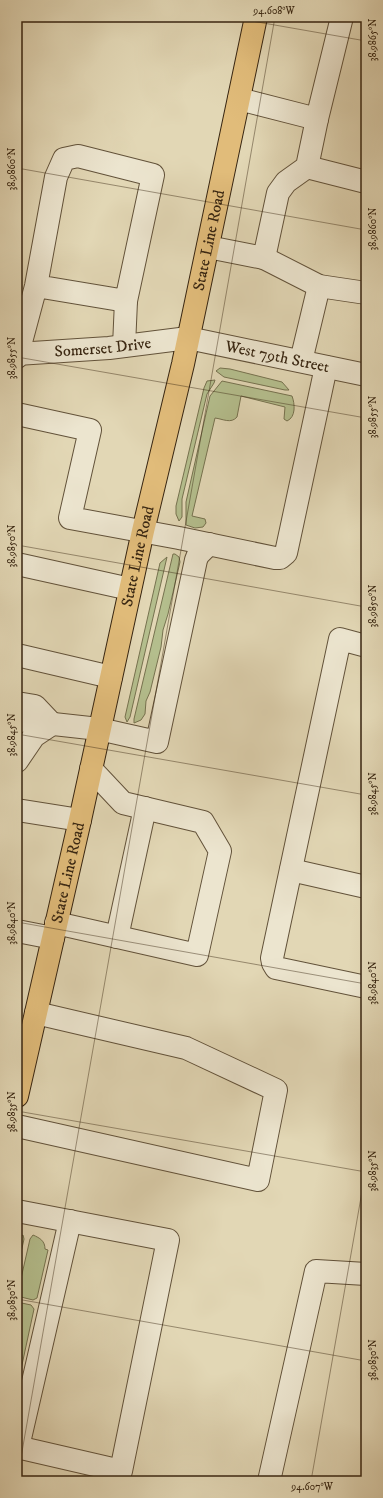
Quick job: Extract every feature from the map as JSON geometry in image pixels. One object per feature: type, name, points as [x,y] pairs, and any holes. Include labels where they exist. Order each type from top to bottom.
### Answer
[{"type":"main road","name":"State Line Road","points":[[17,1096],[80,820],[143,530],[188,338],[256,17]]},
{"type":"street","points":[[264,258],[278,193],[286,182],[307,167],[342,17]]},
{"type":"street","points":[[239,99],[318,119]]},
{"type":"street","points":[[17,355],[36,286],[56,177],[64,159],[78,156],[153,175],[126,301],[124,346]]},
{"type":"street","points":[[307,167],[366,182]]},
{"type":"street","points":[[208,247],[264,258],[319,286],[366,293]]},
{"type":"street","points":[[36,286],[126,301]]},
{"type":"street","points":[[301,362],[319,286]]},
{"type":"street","name":"Somerset Drive","points":[[17,355],[124,346],[188,338]]},
{"type":"street","name":"West 79th Street","points":[[188,338],[366,375]]},
{"type":"street","points":[[17,414],[90,430],[70,518],[143,530],[280,558],[286,553],[326,367]]},
{"type":"street","points":[[17,720],[99,729],[157,742],[196,560],[198,555],[209,544]]},
{"type":"street","points":[[17,564],[130,589]]},
{"type":"street","points":[[366,646],[340,639],[272,958],[276,968],[366,987]]},
{"type":"street","points":[[17,655],[111,677]]},
{"type":"street","points":[[17,703],[35,706],[52,724]]},
{"type":"street","points":[[17,760],[34,736],[52,724]]},
{"type":"street","points":[[17,931],[54,930],[117,937],[197,955],[220,851],[203,822],[123,803],[91,769]]},
{"type":"street","points":[[117,937],[145,808]]},
{"type":"street","points":[[17,810],[80,820]]},
{"type":"street","points":[[291,870],[366,887]]},
{"type":"street","points":[[17,1126],[258,1180],[276,1090],[186,1048],[36,1013]]},
{"type":"street","points":[[17,1211],[70,1221],[168,1240],[121,1471],[18,1447],[70,1221]]},
{"type":"street","points":[[269,1481],[316,1270],[366,1274]]},
{"type":"green space","points":[[220,368],[230,369],[282,382],[289,390],[224,377],[216,371]]},
{"type":"green space","points":[[215,380],[207,394],[182,499],[182,517],[179,521],[176,514],[176,506],[204,388],[207,381]]},
{"type":"green space","points":[[222,381],[292,396],[294,410],[292,417],[287,421],[284,419],[285,407],[241,396],[237,417],[235,419],[230,421],[215,418],[192,516],[205,519],[206,523],[203,527],[195,528],[186,525],[186,502],[210,396]]},
{"type":"green space","points":[[173,554],[179,557],[180,562],[163,630],[161,647],[150,692],[146,701],[145,714],[141,720],[134,723],[134,719]]},
{"type":"green space","points":[[167,557],[130,717],[127,722],[125,717],[160,563]]},
{"type":"green space","points":[[23,1235],[24,1239],[17,1271],[17,1238]]},
{"type":"green space","points":[[33,1235],[42,1240],[45,1249],[48,1250],[37,1298],[33,1300],[17,1296],[30,1239]]},
{"type":"green space","points":[[17,1302],[31,1305],[34,1309],[17,1388]]}]
